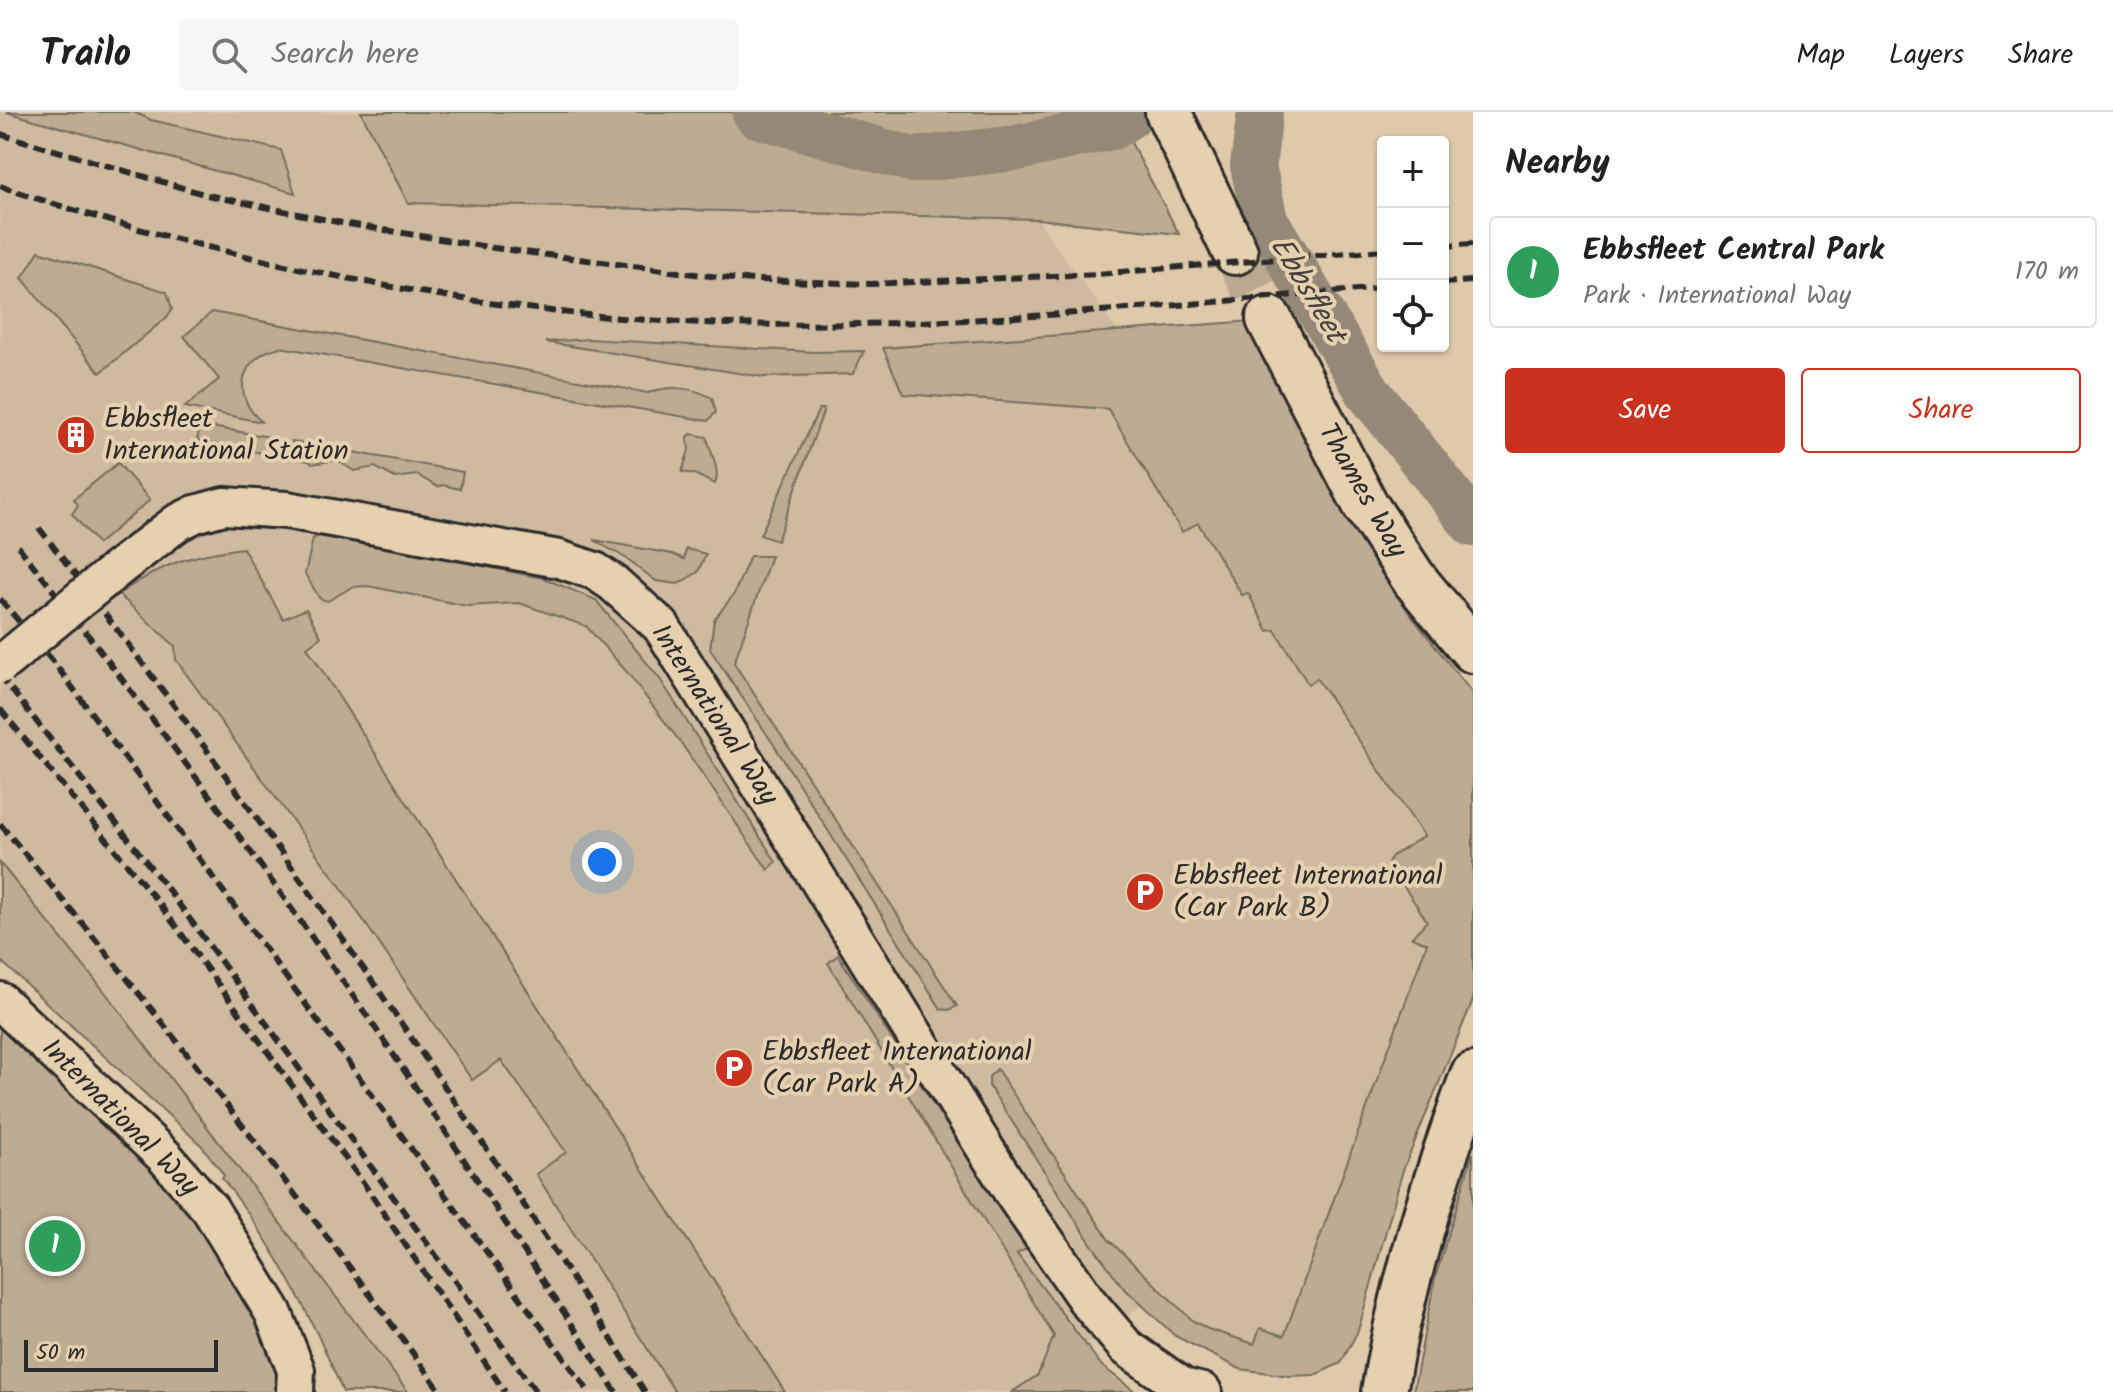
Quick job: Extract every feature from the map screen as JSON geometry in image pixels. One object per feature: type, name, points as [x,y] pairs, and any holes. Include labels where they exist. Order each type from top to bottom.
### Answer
[{"type":"main road","points":[[1169,115],[1235,252]]},
{"type":"main road","name":"Thames Way","points":[[1269,319],[1366,506],[1414,579],[1473,650]]},
{"type":"main road","points":[[1384,1392],[1394,1334],[1437,1173],[1473,1075]]},
{"type":"street","name":"International Way","points":[[0,665],[177,523],[224,506],[316,514],[497,546],[559,559],[595,571],[661,626],[1014,1195],[1088,1302],[1126,1347],[1183,1387],[1203,1392]]},
{"type":"street","name":"International Way","points":[[0,1001],[139,1131],[195,1190],[265,1297],[302,1385]]},
{"type":"shaded area","points":[[0,112],[361,112],[408,203],[1037,219],[1473,828],[1284,1337],[1254,1344],[1174,1329],[1146,1303],[1012,1392],[408,1392],[105,992],[0,863]]},
{"type":"shaded area","points":[[6,112],[134,112],[151,120],[281,150],[295,193]]},
{"type":"shaded area","points":[[361,112],[1115,112],[1179,234],[1037,219],[408,203]]},
{"type":"shaded area","points":[[39,251],[167,292],[172,309],[167,317],[100,373],[22,278]]},
{"type":"shaded area","points":[[212,312],[648,393],[672,388],[689,389],[712,398],[716,412],[708,421],[280,347],[256,359],[244,378],[246,401],[262,422],[185,407],[219,379],[184,336]]},
{"type":"shaded area","points":[[1253,321],[1370,552],[1409,613],[1473,694],[1473,1000],[1403,1170],[1358,1331],[1341,1363],[1315,1375],[1289,1376],[1240,1369],[1175,1336],[1122,1286],[1090,1242],[989,1086],[989,1077],[997,1069],[1109,1240],[1193,1321],[1254,1344],[1260,1328],[1284,1336],[1427,943],[1412,937],[1427,921],[1388,863],[1392,856],[1424,836],[1317,679],[1308,684],[1275,630],[1268,631],[1248,593],[1242,595],[1198,523],[1182,532],[1108,409],[903,394],[883,348]]},
{"type":"shaded area","points":[[589,339],[814,352],[864,351],[853,374],[763,377],[545,342]]},
{"type":"shaded area","points":[[819,409],[824,409],[777,541],[760,535]]},
{"type":"shaded area","points":[[200,425],[276,438],[273,455],[197,441]]},
{"type":"shaded area","points":[[691,434],[707,437],[716,467],[715,484],[682,472]]},
{"type":"shaded area","points":[[292,441],[463,472],[460,489],[438,487],[417,475],[395,478],[375,467],[354,471],[337,460],[312,464],[288,458]]},
{"type":"shaded area","points":[[118,463],[150,500],[98,544],[72,514],[78,505],[74,499]]},
{"type":"shaded area","points":[[324,535],[543,578],[596,600],[660,679],[776,862],[768,870],[681,743],[626,671],[586,626],[519,603],[467,606],[368,586],[352,587],[328,601],[320,599],[305,574],[313,538]]},
{"type":"shaded area","points":[[594,540],[672,554],[684,559],[686,549],[706,554],[698,572],[678,584],[656,581],[629,560]]},
{"type":"shaded area","points":[[243,548],[283,619],[306,609],[321,637],[307,647],[785,1392],[675,1392],[536,1174],[566,1152],[501,1060],[472,1080],[340,886],[176,660],[175,646],[118,594],[150,574],[178,562]]},
{"type":"shaded area","points":[[750,556],[771,556],[734,663],[957,1006],[949,1010],[941,1009],[710,649],[714,620],[734,594]]},
{"type":"shaded area","points":[[0,863],[105,992],[408,1392],[343,1392],[290,1281],[258,1228],[222,1178],[224,1175],[201,1145],[0,960]]},
{"type":"shaded area","points":[[838,955],[1026,1249],[1017,1254],[1102,1366],[1136,1392],[1012,1392],[1038,1375],[1054,1336],[828,963]]},
{"type":"shaded area","points":[[0,1022],[172,1186],[211,1238],[252,1304],[283,1392],[0,1392]]},
{"type":"shaded area","points":[[1473,1153],[1473,1392],[1413,1392],[1435,1278]]},
{"type":"waterway","name":"Ebbsfleet","points":[[755,112],[913,160],[1017,148],[1112,127],[1129,116]]},
{"type":"waterway","name":"Ebbsfleet","points":[[1260,112],[1253,166],[1265,220],[1369,393],[1473,524]]},
{"type":"tunnel","points":[[1235,252],[1269,319]]},
{"type":"railway","points":[[0,134],[207,195],[342,223],[494,248],[733,279],[870,284],[1097,274],[1377,251]]},
{"type":"railway","points":[[0,186],[135,228],[324,274],[539,310],[647,320],[787,325],[872,324],[1043,315],[1377,288]]},
{"type":"railway","points":[[1449,246],[1473,244]]},
{"type":"railway","points":[[1449,283],[1473,281]]},
{"type":"railway","points":[[39,528],[198,738],[352,952],[501,1170],[645,1392]]},
{"type":"railway","points":[[18,546],[102,653],[305,927],[414,1084],[616,1392]]},
{"type":"railway","points":[[0,599],[55,664],[589,1392]]},
{"type":"railway","points":[[0,675],[170,892],[536,1392]]},
{"type":"railway","points":[[0,709],[158,902],[362,1181],[505,1392]]},
{"type":"railway","points":[[0,824],[226,1104],[441,1392]]},
{"type":"place","name":"Ebbsfleet International Station","points":[[76,435]]},
{"type":"place","name":"Ebbsfleet International (Car Park B)","points":[[1145,892]]},
{"type":"place","name":"Ebbsfleet International (Car Park A)","points":[[734,1068]]},
{"type":"place","name":"Ebbsfleet Central Park","points":[[55,1246]]}]
